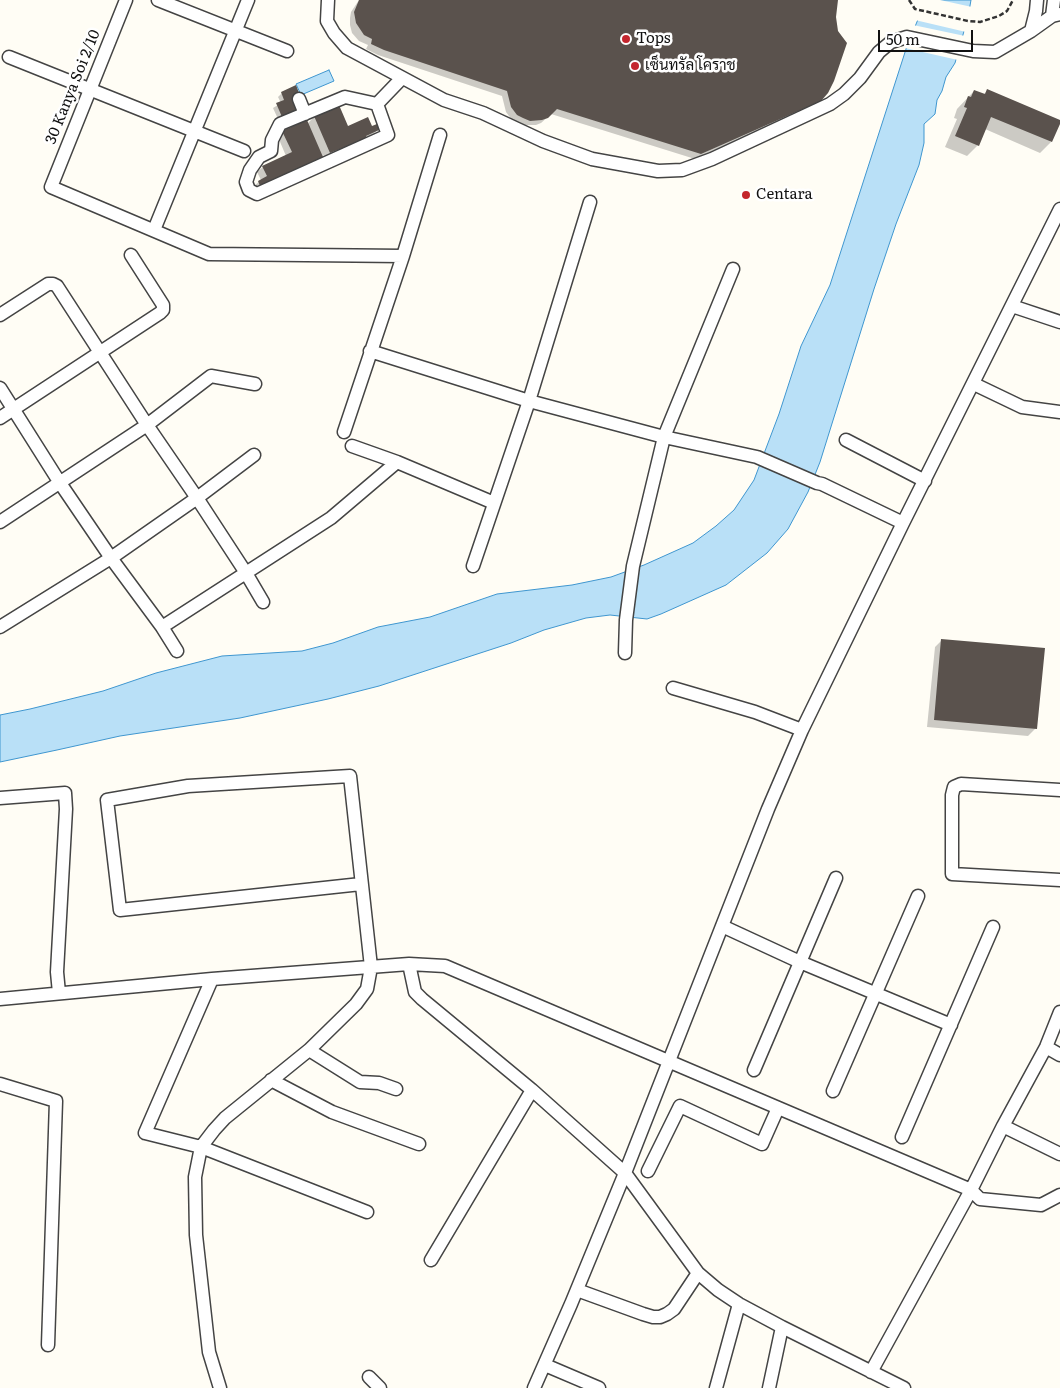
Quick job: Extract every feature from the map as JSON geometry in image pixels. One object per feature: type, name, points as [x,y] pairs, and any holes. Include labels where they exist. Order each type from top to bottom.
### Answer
[{"type":"street","name":"30 Kanya Soi 2/10","points":[[126,0],[51,187],[154,230]]},
{"type":"street","points":[[158,0],[287,50]]},
{"type":"street","points":[[248,0],[154,230],[209,254],[403,256]]},
{"type":"street","points":[[328,0],[327,21],[346,48],[444,100],[484,113],[543,142],[592,159],[658,171],[682,170],[712,159],[830,104],[844,94],[860,78],[879,52],[892,42],[907,37],[973,51],[995,52],[1056,15],[1054,0]]},
{"type":"street","points":[[1031,31],[1037,0]]},
{"type":"street","points":[[9,57],[244,151]]},
{"type":"street","points":[[377,104],[402,78]]},
{"type":"street","points":[[345,97],[377,104],[388,135],[258,194],[249,190],[246,182],[250,170],[259,157],[271,152],[272,140],[280,124],[345,97]]},
{"type":"street","points":[[299,99],[305,114]]},
{"type":"street","points":[[344,432],[403,256],[440,135]]},
{"type":"street","points":[[473,566],[529,401],[590,202]]},
{"type":"street","points":[[534,1388],[625,1173],[768,809],[802,730],[1060,209]]},
{"type":"street","points":[[0,418],[163,310],[163,305],[131,255]]},
{"type":"street","points":[[625,653],[626,620],[633,566],[664,437],[733,269]]},
{"type":"street","points":[[0,315],[48,284],[57,286],[147,426],[246,573],[263,602]]},
{"type":"street","points":[[1012,306],[1060,322]]},
{"type":"street","points":[[370,351],[529,401],[664,437],[757,457],[822,484],[903,523]]},
{"type":"street","points":[[0,522],[147,426],[211,376],[255,384]]},
{"type":"street","points":[[974,384],[1022,407],[1060,412]]},
{"type":"street","points":[[0,388],[111,558],[162,627],[177,651]]},
{"type":"street","points":[[846,440],[925,481]]},
{"type":"street","points":[[352,446],[397,462],[494,503]]},
{"type":"street","points":[[0,627],[111,558],[197,498],[254,455]]},
{"type":"street","points":[[162,627],[331,518],[397,462]]},
{"type":"street","points":[[672,688],[755,712],[802,730]]},
{"type":"street","points":[[220,1388],[209,1352],[196,1235],[195,1177],[201,1147],[225,1118],[309,1050],[356,1004],[366,989],[371,967],[350,776],[188,786],[108,800],[120,910],[361,884]]},
{"type":"street","points":[[1060,790],[961,784],[954,788],[952,795],[952,874],[1060,880]]},
{"type":"street","points":[[0,798],[65,793],[66,808],[57,972],[58,993]]},
{"type":"street","points":[[754,1070],[836,878]]},
{"type":"street","points":[[833,1091],[918,896]]},
{"type":"street","points":[[722,926],[800,962],[950,1025]]},
{"type":"street","points":[[902,1137],[993,927]]},
{"type":"street","points":[[0,999],[212,979],[409,964],[445,966],[971,1190],[980,1199],[1041,1205],[1060,1195]]},
{"type":"street","points":[[409,964],[415,992],[422,999],[532,1090],[625,1173],[698,1273],[739,1304],[874,1379],[904,1388]]},
{"type":"street","points":[[212,979],[144,1133],[201,1147],[367,1212]]},
{"type":"street","points":[[874,1379],[1003,1126],[1046,1048],[1060,1012]]},
{"type":"street","points":[[1046,1048],[1060,1055]]},
{"type":"street","points":[[309,1050],[360,1082],[379,1082],[396,1090]]},
{"type":"street","points":[[271,1080],[332,1112],[419,1144]]},
{"type":"street","points":[[0,1084],[56,1101],[48,1345]]},
{"type":"street","points":[[431,1260],[532,1090]]},
{"type":"street","points":[[648,1171],[680,1106],[762,1144],[778,1108]]},
{"type":"street","points":[[1003,1126],[1060,1154]]},
{"type":"street","points":[[577,1290],[643,1314],[660,1317],[674,1309],[698,1273]]},
{"type":"street","points":[[716,1388],[739,1304]]},
{"type":"street","points":[[769,1388],[782,1327]]},
{"type":"street","points":[[544,1365],[599,1388]]},
{"type":"street","points":[[369,1377],[380,1388]]},
{"type":"path","points":[[909,0],[915,8],[968,21],[980,22],[999,16],[1007,10],[1013,0]]},
{"type":"water","points":[[926,0],[971,0],[955,63],[946,77],[937,100],[935,114],[924,124],[924,143],[919,165],[874,289],[820,462],[808,492],[788,529],[767,553],[726,585],[647,619],[610,615],[586,618],[544,630],[511,643],[379,686],[328,699],[240,718],[120,736],[0,762],[0,715],[103,691],[156,673],[222,656],[302,651],[333,643],[378,627],[430,617],[497,594],[572,585],[611,577],[644,565],[693,543],[716,526],[734,510],[754,480],[779,414],[801,346],[830,285],[907,46]]},
{"type":"water","points":[[329,70],[334,81],[301,95],[296,84]]},
{"type":"pier","points":[[923,0],[940,0],[972,7],[966,32],[915,20]]},
{"type":"pier","points":[[913,25],[965,36],[958,60],[905,48]]},
{"type":"building","name":"เซ็นทรัล โคราช","points":[[359,0],[838,0],[836,17],[838,31],[847,43],[834,81],[828,93],[821,101],[701,154],[557,109],[548,118],[542,120],[530,121],[523,118],[517,115],[511,107],[507,91],[371,44],[372,39],[364,35],[356,23],[354,12]]},
{"type":"building","points":[[296,85],[301,98],[299,109],[282,117],[276,103],[284,100],[281,92]]},
{"type":"building","points":[[987,89],[1060,120],[1052,142],[991,117],[979,146],[955,136],[967,108],[964,107],[968,96],[971,97],[974,90],[985,94]]},
{"type":"building","points":[[339,105],[348,126],[368,117],[372,126],[377,124],[379,130],[366,136],[367,139],[346,150],[345,147],[330,153],[314,116]]},
{"type":"building","points":[[307,120],[323,157],[260,186],[258,181],[267,176],[262,166],[292,152],[282,131]]},
{"type":"building","points":[[941,639],[1045,648],[1037,729],[934,720]]},
{"type":"place","name":"Tops","points":[[626,39]]},
{"type":"place","name":"เซ็นทรัล โคราช","points":[[635,66]]},
{"type":"place","name":"Centara","points":[[746,195]]}]
